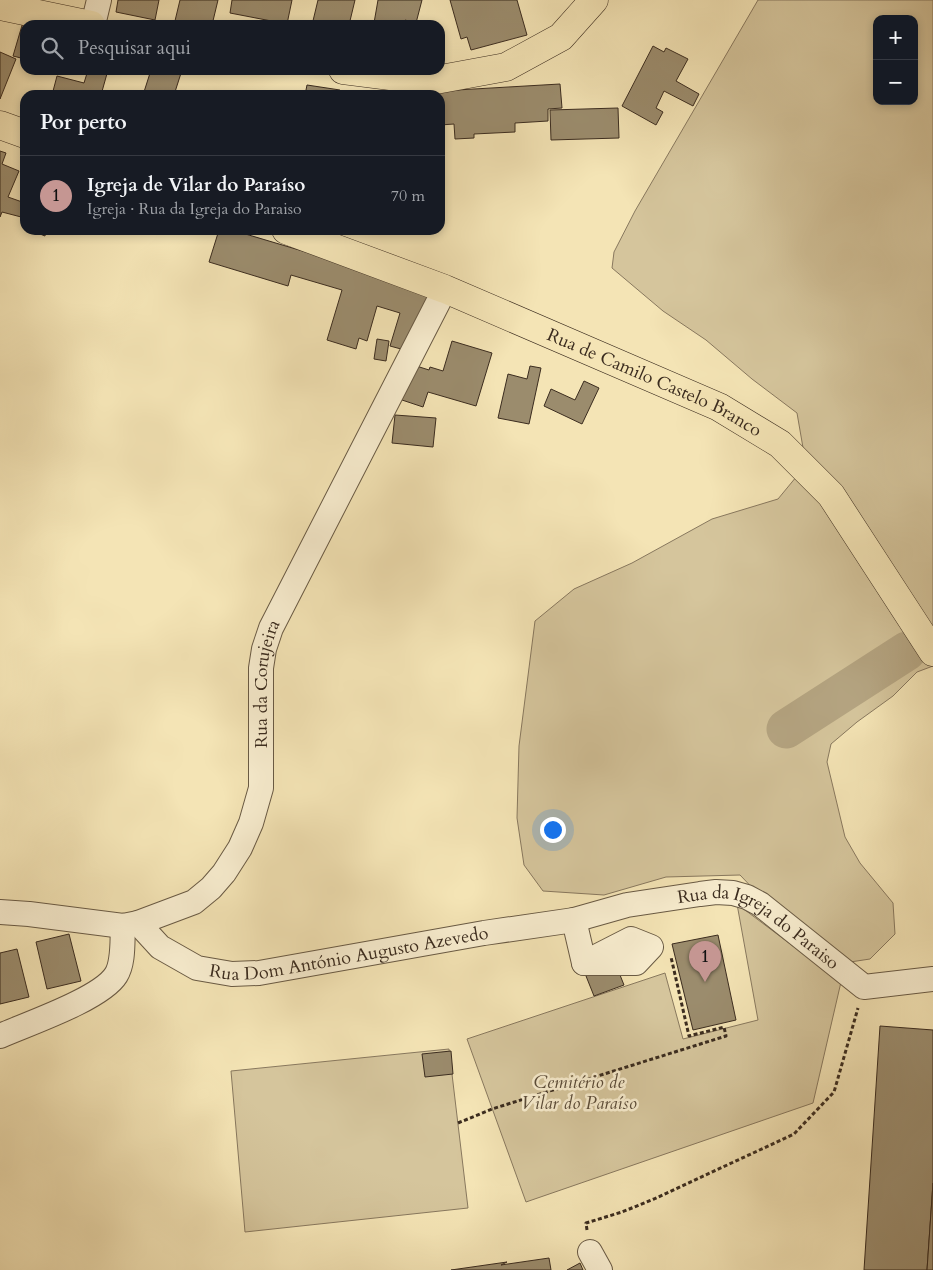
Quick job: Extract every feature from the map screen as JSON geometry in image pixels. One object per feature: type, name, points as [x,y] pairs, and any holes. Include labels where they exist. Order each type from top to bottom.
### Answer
[{"type":"main road","points":[[383,75],[430,81],[506,67],[561,37],[594,0]]},
{"type":"main road","points":[[0,6],[68,20]]},
{"type":"main road","points":[[0,125],[20,132]]},
{"type":"main road","name":"Rua de Camilo Castelo Branco","points":[[299,235],[445,289],[720,407],[780,444],[830,495],[933,652]]},
{"type":"street","points":[[93,20],[99,0]]},
{"type":"street","name":"Rua da Corujeira","points":[[0,912],[131,924],[194,902],[211,888],[224,873],[240,848],[251,824],[261,788],[261,668],[264,649],[271,628],[445,289]]},
{"type":"street","name":"Rua da Igreja do Paraiso","points":[[574,920],[628,905],[716,892],[740,895],[760,904],[864,987]]},
{"type":"street","points":[[574,920],[584,963],[636,963],[650,946]]},
{"type":"street","name":"Rua Dom António Augusto Azevedo","points":[[131,924],[160,947],[197,968],[232,974],[259,973],[484,933],[574,920]]},
{"type":"street","points":[[0,1036],[84,1000],[108,985],[117,974],[131,924]]},
{"type":"street","points":[[864,987],[933,979]]},
{"type":"path","points":[[458,1124],[492,1109],[726,1036],[724,1028],[689,1036],[668,941],[650,946]]},
{"type":"path","points":[[595,1261],[586,1223],[622,1212],[654,1199],[794,1134],[834,1092],[864,987]]},
{"type":"green space","points":[[758,0],[933,0],[933,666],[917,672],[893,696],[831,744],[827,762],[845,837],[860,863],[893,903],[895,934],[870,959],[837,964],[763,899],[740,875],[666,877],[604,895],[543,891],[524,865],[517,818],[519,746],[535,621],[574,589],[632,563],[712,519],[778,499],[806,465],[797,413],[752,379],[706,340],[663,311],[612,268],[614,252],[635,211]]},
{"type":"green space","name":"Cemitério de Vilar do Paraíso","points":[[737,904],[841,982],[813,1103],[526,1202],[467,1039],[665,973],[683,1039],[758,1020]]},
{"type":"green space","points":[[449,1049],[468,1208],[245,1232],[231,1071]]},
{"type":"building","points":[[118,0],[159,0],[155,20],[116,12]]},
{"type":"building","points":[[180,0],[218,0],[213,20],[175,20]]},
{"type":"building","points":[[232,0],[292,0],[288,20],[266,20],[230,13]]},
{"type":"building","points":[[318,0],[355,0],[350,20],[313,20]]},
{"type":"building","points":[[378,0],[422,0],[417,20],[375,20]]},
{"type":"building","points":[[450,0],[517,0],[527,35],[471,50],[467,37],[461,39]]},
{"type":"building","points":[[20,32],[20,58],[13,56]]},
{"type":"building","points":[[653,46],[664,52],[666,48],[688,59],[676,81],[699,94],[693,106],[664,91],[656,108],[663,112],[656,125],[622,106]]},
{"type":"building","points":[[0,52],[16,59],[0,99]]},
{"type":"building","points":[[86,75],[107,75],[102,90],[53,90],[57,76],[84,83]]},
{"type":"building","points":[[149,75],[180,75],[176,90],[145,90]]},
{"type":"building","points":[[560,84],[562,108],[548,109],[548,121],[515,123],[515,132],[474,134],[474,138],[455,139],[454,124],[445,125],[445,91]]},
{"type":"building","points":[[307,85],[340,90],[306,90]]},
{"type":"building","points":[[618,108],[619,138],[551,140],[550,110]]},
{"type":"building","points":[[0,151],[6,153],[2,164],[19,171],[8,197],[20,201],[20,217],[2,212],[0,217]]},
{"type":"building","points":[[217,235],[249,235],[430,289],[412,352],[390,346],[400,313],[377,306],[367,341],[359,338],[356,349],[327,340],[342,290],[291,275],[288,286],[209,262]]},
{"type":"building","points":[[377,339],[389,341],[386,361],[374,359]]},
{"type":"building","points":[[452,341],[492,353],[476,406],[428,392],[423,407],[399,399],[410,364],[429,370],[430,367],[443,371]]},
{"type":"building","points":[[530,366],[541,368],[529,424],[498,418],[508,374],[527,379]]},
{"type":"building","points":[[584,381],[599,388],[582,424],[544,406],[551,389],[575,400]]},
{"type":"building","points":[[395,415],[436,418],[433,447],[392,443]]},
{"type":"building","points":[[69,934],[81,981],[47,989],[36,942]]},
{"type":"building","points":[[718,935],[736,1020],[693,1030],[672,944]]},
{"type":"building","points":[[17,949],[29,997],[0,1004],[0,953]]},
{"type":"building","points":[[616,965],[624,985],[594,996],[586,976]]},
{"type":"building","points":[[880,1026],[933,1030],[933,1183],[927,1270],[864,1270]]},
{"type":"building","points":[[451,1051],[453,1074],[425,1077],[422,1054]]},
{"type":"building","points":[[933,1183],[933,1270],[927,1270]]},
{"type":"building","points":[[549,1258],[551,1270],[451,1270],[507,1262],[501,1265]]},
{"type":"building","points":[[580,1263],[583,1270],[567,1270]]},
{"type":"waterway","points":[[786,729],[907,651]]},
{"type":"place","name":"Igreja de Vilar do Paraíso","points":[[705,982]]}]
